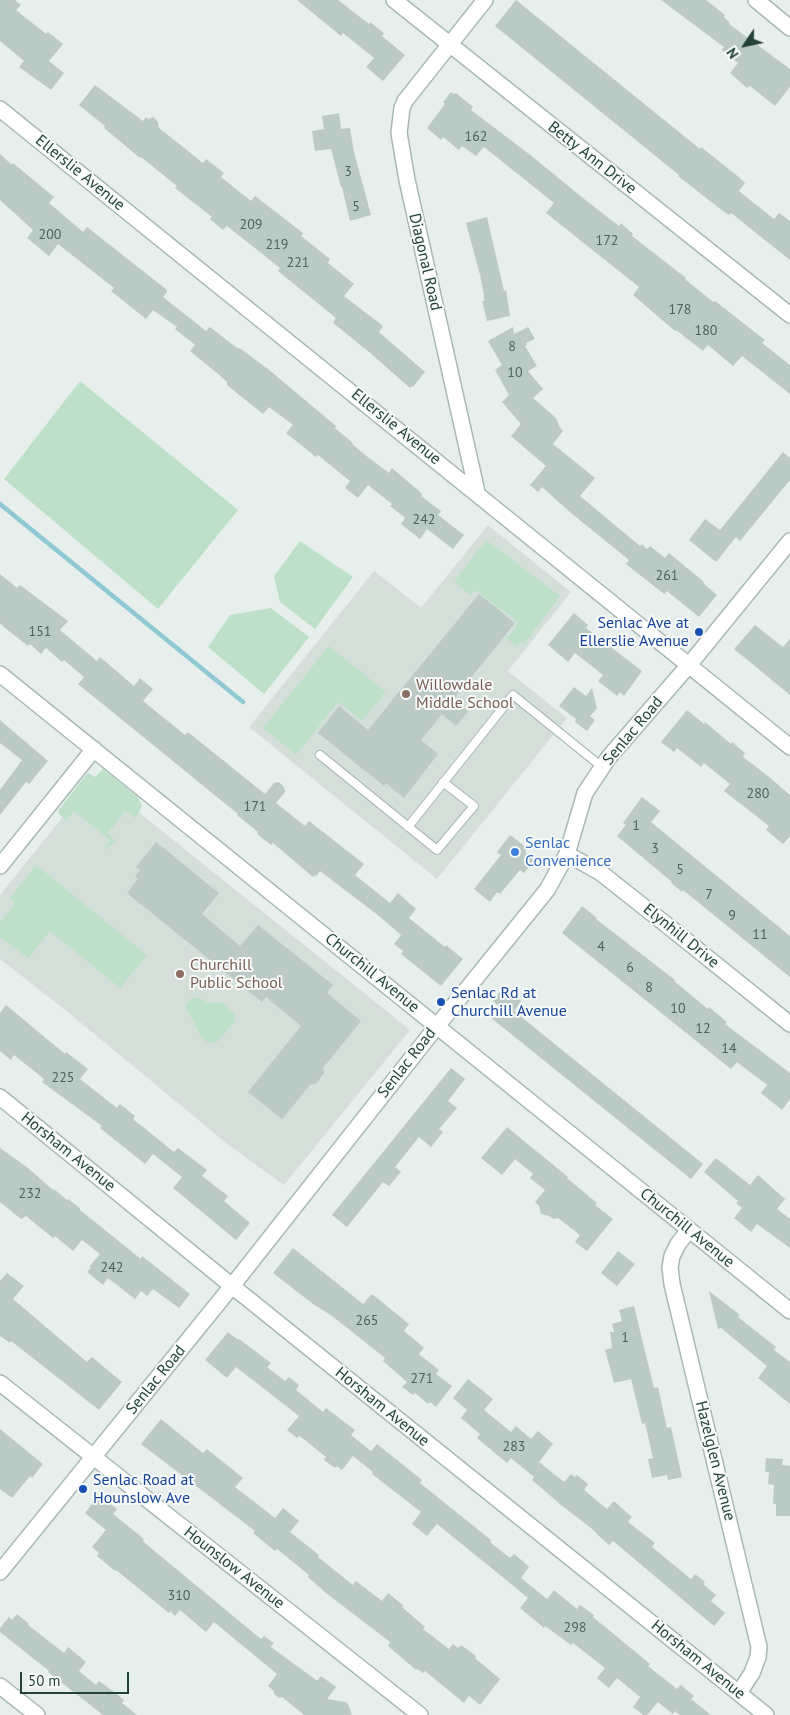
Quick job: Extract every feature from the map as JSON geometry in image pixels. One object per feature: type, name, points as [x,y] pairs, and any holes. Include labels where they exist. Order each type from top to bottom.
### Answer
[{"type":"street","name":"Betty Ann Drive","points":[[394,0],[790,315]]},
{"type":"street","name":"Diagonal Road","points":[[477,492],[407,180],[399,133],[402,108],[405,101],[485,0]]},
{"type":"street","points":[[756,0],[790,28]]},
{"type":"street","name":"Ellerslie Avenue","points":[[0,109],[790,746]]},
{"type":"street","name":"Senlac Road","points":[[0,1572],[232,1286],[436,1026],[547,890],[567,854],[586,793],[602,767],[689,665],[790,541]]},
{"type":"street","name":"Churchill Avenue","points":[[0,674],[790,1311]]},
{"type":"street","points":[[0,866],[94,749]]},
{"type":"street","name":"Elynhill Drive","points":[[567,854],[601,874],[790,1024]]},
{"type":"street","name":"Horsham Avenue","points":[[0,1097],[766,1715]]},
{"type":"street","name":"Hazelglen Avenue","points":[[689,1230],[678,1244],[672,1256],[670,1267],[672,1284],[758,1647],[758,1657],[752,1673],[739,1693]]},
{"type":"street","name":"Hounslow Avenue","points":[[0,1383],[420,1715]]},
{"type":"street","points":[[0,1686],[38,1715]]},
{"type":"lane","points":[[408,826],[513,695],[602,767]]},
{"type":"lane","points":[[320,755],[437,850],[474,806],[443,782]]},
{"type":"shaded area","name":"Willowdale Middle School","points":[[488,525],[571,592],[508,671],[567,718],[437,879],[249,727],[374,571],[421,608]]},
{"type":"shaded area","name":"Churchill Public School","points":[[95,777],[410,1030],[284,1185],[231,1147],[69,1013],[0,959],[0,895]]},
{"type":"green space","points":[[80,381],[238,510],[158,609],[4,479]]},
{"type":"green space","points":[[486,540],[560,596],[524,644],[521,641],[517,647],[506,638],[515,629],[518,622],[475,590],[471,595],[454,582]]},
{"type":"green space","points":[[300,541],[353,577],[315,629],[280,602],[274,576]]},
{"type":"green space","points":[[271,608],[309,637],[264,694],[208,647],[230,615]]},
{"type":"green space","points":[[329,646],[386,692],[362,721],[338,702],[296,755],[263,728]]},
{"type":"green space","points":[[103,769],[138,797],[142,806],[135,818],[125,811],[108,833],[116,842],[103,850],[110,840],[74,811],[66,820],[58,811],[88,773],[95,777]]},
{"type":"green space","points":[[36,865],[147,955],[120,988],[50,931],[28,958],[0,937],[0,923],[15,903],[10,898]]},
{"type":"green space","points":[[193,998],[199,998],[209,1003],[224,1003],[235,1015],[235,1021],[216,1043],[208,1043],[200,1036],[186,1008],[186,1004]]},
{"type":"building","points":[[0,0],[15,0],[21,5],[16,10],[46,34],[48,32],[63,44],[49,61],[64,73],[51,90],[19,67],[24,61],[0,41]]},
{"type":"building","points":[[297,0],[338,0],[384,33],[382,36],[405,55],[383,81],[366,67],[374,58],[343,33],[341,36]]},
{"type":"building","points":[[516,0],[700,149],[701,147],[740,178],[745,183],[739,191],[774,219],[779,213],[790,221],[790,260],[731,213],[729,215],[723,211],[678,176],[495,26]]},
{"type":"building","points":[[661,0],[706,0],[725,15],[724,17],[729,24],[790,69],[790,87],[775,106],[750,86],[747,88],[730,73],[738,63],[722,50],[724,47]]},
{"type":"building","points":[[95,85],[143,121],[146,117],[148,119],[153,117],[158,122],[159,128],[203,163],[206,159],[224,173],[221,177],[251,201],[255,196],[303,233],[301,236],[330,259],[328,263],[354,284],[344,296],[383,326],[379,332],[425,372],[413,387],[410,388],[333,323],[336,318],[278,271],[280,268],[227,226],[223,230],[210,219],[212,217],[175,188],[177,186],[140,158],[79,105]]},
{"type":"building","points":[[451,92],[456,93],[473,107],[471,110],[619,226],[621,223],[633,234],[632,236],[686,278],[713,302],[715,301],[765,340],[762,343],[790,365],[790,394],[742,356],[733,366],[708,345],[703,351],[675,331],[633,295],[639,287],[546,213],[554,203],[484,147],[476,156],[462,146],[459,150],[443,137],[441,140],[427,128],[445,104],[443,102]]},
{"type":"building","points":[[339,113],[341,129],[350,128],[354,152],[371,215],[350,221],[331,149],[315,151],[312,131],[324,129],[322,116]]},
{"type":"building","points":[[0,154],[54,197],[49,203],[83,232],[87,227],[167,290],[163,297],[206,331],[210,327],[268,369],[336,426],[335,428],[369,458],[389,473],[392,468],[419,491],[422,494],[421,496],[441,511],[438,515],[464,535],[453,549],[427,529],[420,539],[401,524],[405,518],[390,506],[392,504],[368,485],[358,498],[345,488],[350,481],[318,455],[316,457],[286,433],[293,425],[269,407],[263,414],[227,385],[227,382],[190,351],[195,345],[175,329],[177,327],[153,310],[146,319],[111,291],[114,288],[58,244],[49,256],[27,238],[33,230],[0,200]]},
{"type":"building","points":[[487,217],[504,291],[506,290],[510,316],[487,321],[482,301],[484,301],[484,295],[480,275],[466,223]]},
{"type":"building","points":[[513,327],[514,334],[528,327],[535,339],[526,343],[527,345],[525,346],[537,366],[528,371],[543,389],[533,398],[556,418],[563,431],[553,444],[595,478],[580,496],[640,546],[642,544],[647,549],[650,546],[665,558],[669,553],[717,595],[699,617],[667,591],[664,594],[626,564],[629,560],[542,487],[538,492],[530,485],[546,466],[511,436],[521,424],[502,402],[509,395],[495,370],[502,365],[488,341]]},
{"type":"building","points":[[783,452],[790,458],[790,480],[740,541],[736,537],[716,562],[689,540],[705,519],[720,530]]},
{"type":"building","points":[[0,574],[17,588],[20,585],[68,621],[60,630],[97,661],[100,657],[134,686],[140,678],[153,689],[143,701],[185,735],[188,732],[265,794],[274,783],[279,782],[284,787],[285,792],[276,803],[305,826],[309,821],[364,864],[355,875],[390,903],[398,893],[416,909],[409,918],[463,959],[441,986],[401,954],[403,951],[394,944],[401,935],[379,916],[320,871],[313,877],[273,843],[271,845],[257,834],[258,832],[238,814],[78,684],[84,677],[64,660],[62,662],[46,648],[41,654],[30,644],[28,646],[5,628],[0,623]]},
{"type":"building","points":[[479,594],[515,623],[453,700],[468,712],[456,726],[442,714],[421,740],[438,754],[404,798],[386,783],[384,786],[318,733],[339,706],[368,730]]},
{"type":"building","points":[[574,613],[588,625],[586,628],[642,671],[624,696],[620,692],[617,696],[598,681],[603,675],[575,653],[568,662],[548,645]]},
{"type":"building","points":[[755,625],[783,647],[790,639],[790,695],[734,649]]},
{"type":"building","points":[[574,687],[586,696],[592,688],[597,708],[590,716],[595,720],[587,731],[575,722],[576,719],[559,706]]},
{"type":"building","points":[[687,710],[704,724],[705,722],[731,744],[732,742],[745,753],[743,757],[790,795],[790,836],[783,844],[766,830],[769,826],[724,791],[730,784],[704,763],[701,767],[677,748],[674,752],[661,742]]},
{"type":"building","points":[[0,720],[48,761],[29,784],[26,782],[0,815],[0,790],[22,760],[0,743]]},
{"type":"building","points":[[642,797],[660,811],[651,822],[790,936],[790,977],[683,890],[682,892],[617,836],[626,825],[623,823]]},
{"type":"building","points":[[510,835],[527,848],[525,852],[535,860],[524,873],[520,870],[500,894],[497,892],[490,902],[474,889],[501,855],[497,852]]},
{"type":"building","points":[[156,842],[219,893],[202,914],[240,946],[258,925],[333,985],[327,993],[361,1021],[323,1068],[324,1073],[316,1084],[311,1084],[282,1119],[248,1092],[301,1026],[266,997],[262,1002],[127,893],[138,879],[135,877],[140,870],[136,867]]},
{"type":"building","points":[[582,906],[675,980],[708,1009],[709,1007],[727,1022],[725,1024],[790,1073],[790,1099],[782,1110],[761,1093],[767,1085],[737,1062],[731,1069],[562,933]]},
{"type":"building","points":[[504,987],[521,1001],[514,1011],[703,1164],[691,1179],[490,1017],[499,1006],[493,1001]]},
{"type":"building","points":[[6,1005],[65,1054],[66,1052],[88,1069],[80,1079],[117,1108],[120,1104],[135,1116],[133,1119],[174,1152],[178,1148],[207,1170],[202,1176],[228,1196],[224,1201],[250,1223],[236,1240],[173,1188],[182,1177],[153,1154],[145,1164],[100,1128],[102,1126],[42,1082],[44,1079],[14,1055],[11,1060],[0,1051],[0,1013]]},
{"type":"building","points":[[451,1068],[465,1079],[448,1101],[457,1108],[439,1129],[443,1132],[431,1147],[419,1137],[395,1167],[401,1172],[389,1186],[383,1182],[347,1227],[332,1215]]},
{"type":"building","points":[[507,1127],[568,1177],[597,1203],[595,1205],[613,1219],[587,1251],[575,1242],[580,1235],[558,1218],[553,1219],[541,1214],[539,1206],[535,1202],[545,1190],[530,1178],[533,1174],[515,1159],[502,1175],[481,1158]]},
{"type":"building","points":[[0,1148],[28,1168],[53,1190],[80,1208],[80,1210],[141,1259],[142,1256],[190,1294],[179,1308],[153,1289],[147,1296],[141,1291],[135,1299],[108,1278],[103,1285],[87,1272],[100,1254],[82,1240],[73,1251],[55,1236],[53,1238],[26,1216],[21,1219],[0,1202]]},
{"type":"building","points":[[716,1158],[750,1185],[758,1175],[785,1199],[777,1209],[790,1219],[790,1248],[757,1224],[751,1232],[734,1218],[742,1208],[736,1203],[738,1201],[704,1172]]},
{"type":"building","points":[[293,1248],[363,1304],[372,1294],[409,1324],[404,1331],[424,1348],[419,1354],[439,1370],[436,1374],[452,1386],[436,1407],[402,1387],[407,1382],[383,1361],[385,1358],[273,1273]]},
{"type":"building","points":[[618,1251],[635,1264],[617,1286],[601,1273]]},
{"type":"building","points":[[7,1273],[24,1286],[13,1299],[87,1362],[92,1357],[122,1382],[99,1410],[11,1341],[10,1343],[0,1336],[0,1281]]},
{"type":"building","points":[[709,1291],[740,1315],[738,1317],[776,1347],[774,1350],[790,1362],[790,1404],[758,1378],[767,1366],[721,1328],[718,1329]]},
{"type":"building","points":[[634,1306],[654,1388],[658,1387],[667,1428],[671,1427],[682,1477],[668,1480],[667,1475],[652,1478],[648,1459],[653,1458],[645,1423],[642,1424],[631,1379],[614,1383],[605,1350],[612,1348],[610,1332],[614,1332],[612,1324],[622,1321],[619,1310]]},
{"type":"building","points":[[228,1332],[271,1363],[267,1367],[285,1381],[289,1377],[299,1385],[296,1390],[323,1412],[326,1408],[355,1430],[351,1435],[371,1451],[377,1444],[422,1480],[420,1483],[491,1540],[490,1542],[510,1558],[514,1554],[525,1563],[529,1567],[521,1578],[547,1599],[554,1590],[577,1609],[580,1605],[594,1615],[593,1617],[677,1689],[681,1685],[694,1696],[691,1699],[711,1715],[680,1715],[675,1711],[673,1714],[658,1702],[647,1715],[643,1715],[633,1707],[640,1697],[617,1678],[609,1688],[597,1678],[605,1668],[573,1643],[571,1645],[545,1626],[544,1628],[520,1608],[528,1598],[489,1566],[437,1524],[427,1536],[412,1524],[421,1512],[372,1474],[373,1472],[353,1456],[342,1470],[337,1466],[335,1468],[324,1460],[326,1457],[305,1440],[299,1436],[297,1438],[287,1430],[299,1416],[236,1367],[227,1378],[205,1360]]},
{"type":"building","points":[[468,1379],[493,1399],[484,1410],[511,1432],[516,1426],[531,1439],[538,1431],[553,1444],[539,1462],[564,1482],[571,1474],[575,1477],[577,1475],[588,1484],[584,1490],[607,1509],[615,1502],[632,1517],[628,1522],[655,1543],[652,1547],[691,1579],[695,1574],[705,1582],[703,1584],[716,1595],[711,1601],[725,1613],[714,1626],[613,1541],[609,1545],[532,1480],[534,1477],[511,1458],[507,1463],[477,1438],[480,1434],[461,1418],[467,1410],[453,1398]]},
{"type":"building","points":[[161,1419],[203,1453],[207,1449],[243,1478],[235,1487],[275,1518],[283,1508],[299,1521],[290,1532],[353,1585],[356,1581],[382,1601],[388,1593],[425,1627],[423,1629],[449,1649],[453,1644],[458,1648],[461,1645],[476,1656],[475,1658],[500,1679],[480,1705],[469,1696],[464,1703],[425,1671],[423,1673],[416,1670],[388,1646],[390,1642],[326,1593],[308,1577],[309,1575],[277,1549],[275,1551],[253,1533],[255,1531],[141,1444]]},
{"type":"building","points":[[0,1429],[43,1464],[32,1478],[30,1476],[12,1498],[0,1489]]},
{"type":"building","points":[[766,1458],[783,1459],[782,1465],[790,1466],[790,1516],[776,1516],[776,1504],[773,1504],[774,1485],[768,1484],[769,1472],[765,1472]]},
{"type":"building","points":[[99,1495],[117,1509],[113,1514],[144,1539],[143,1541],[152,1549],[261,1639],[264,1636],[274,1643],[271,1647],[316,1680],[321,1676],[336,1687],[327,1699],[345,1702],[348,1704],[352,1715],[304,1715],[282,1697],[279,1698],[274,1694],[274,1691],[268,1686],[277,1674],[214,1622],[206,1632],[180,1610],[175,1616],[170,1611],[169,1613],[97,1556],[99,1553],[92,1547],[106,1530],[85,1513]]},
{"type":"building","points":[[17,1614],[64,1653],[68,1647],[86,1662],[79,1671],[96,1685],[99,1681],[118,1695],[124,1700],[122,1703],[137,1715],[103,1715],[0,1632],[0,1628],[9,1617],[12,1620]]},
{"type":"waterway","points":[[0,504],[243,702]]},
{"type":"place","name":"Senlac Ave at Ellerslie Avenue","points":[[699,632]]},
{"type":"place","name":"Willowdale Middle School","points":[[406,694]]},
{"type":"place","name":"Senlac Convenience","points":[[515,852]]},
{"type":"place","name":"Churchill Public School","points":[[180,974]]},
{"type":"place","name":"Senlac Rd at Churchill Avenue","points":[[441,1002]]},
{"type":"place","name":"Senlac Road at Hounslow Ave","points":[[83,1489]]}]
